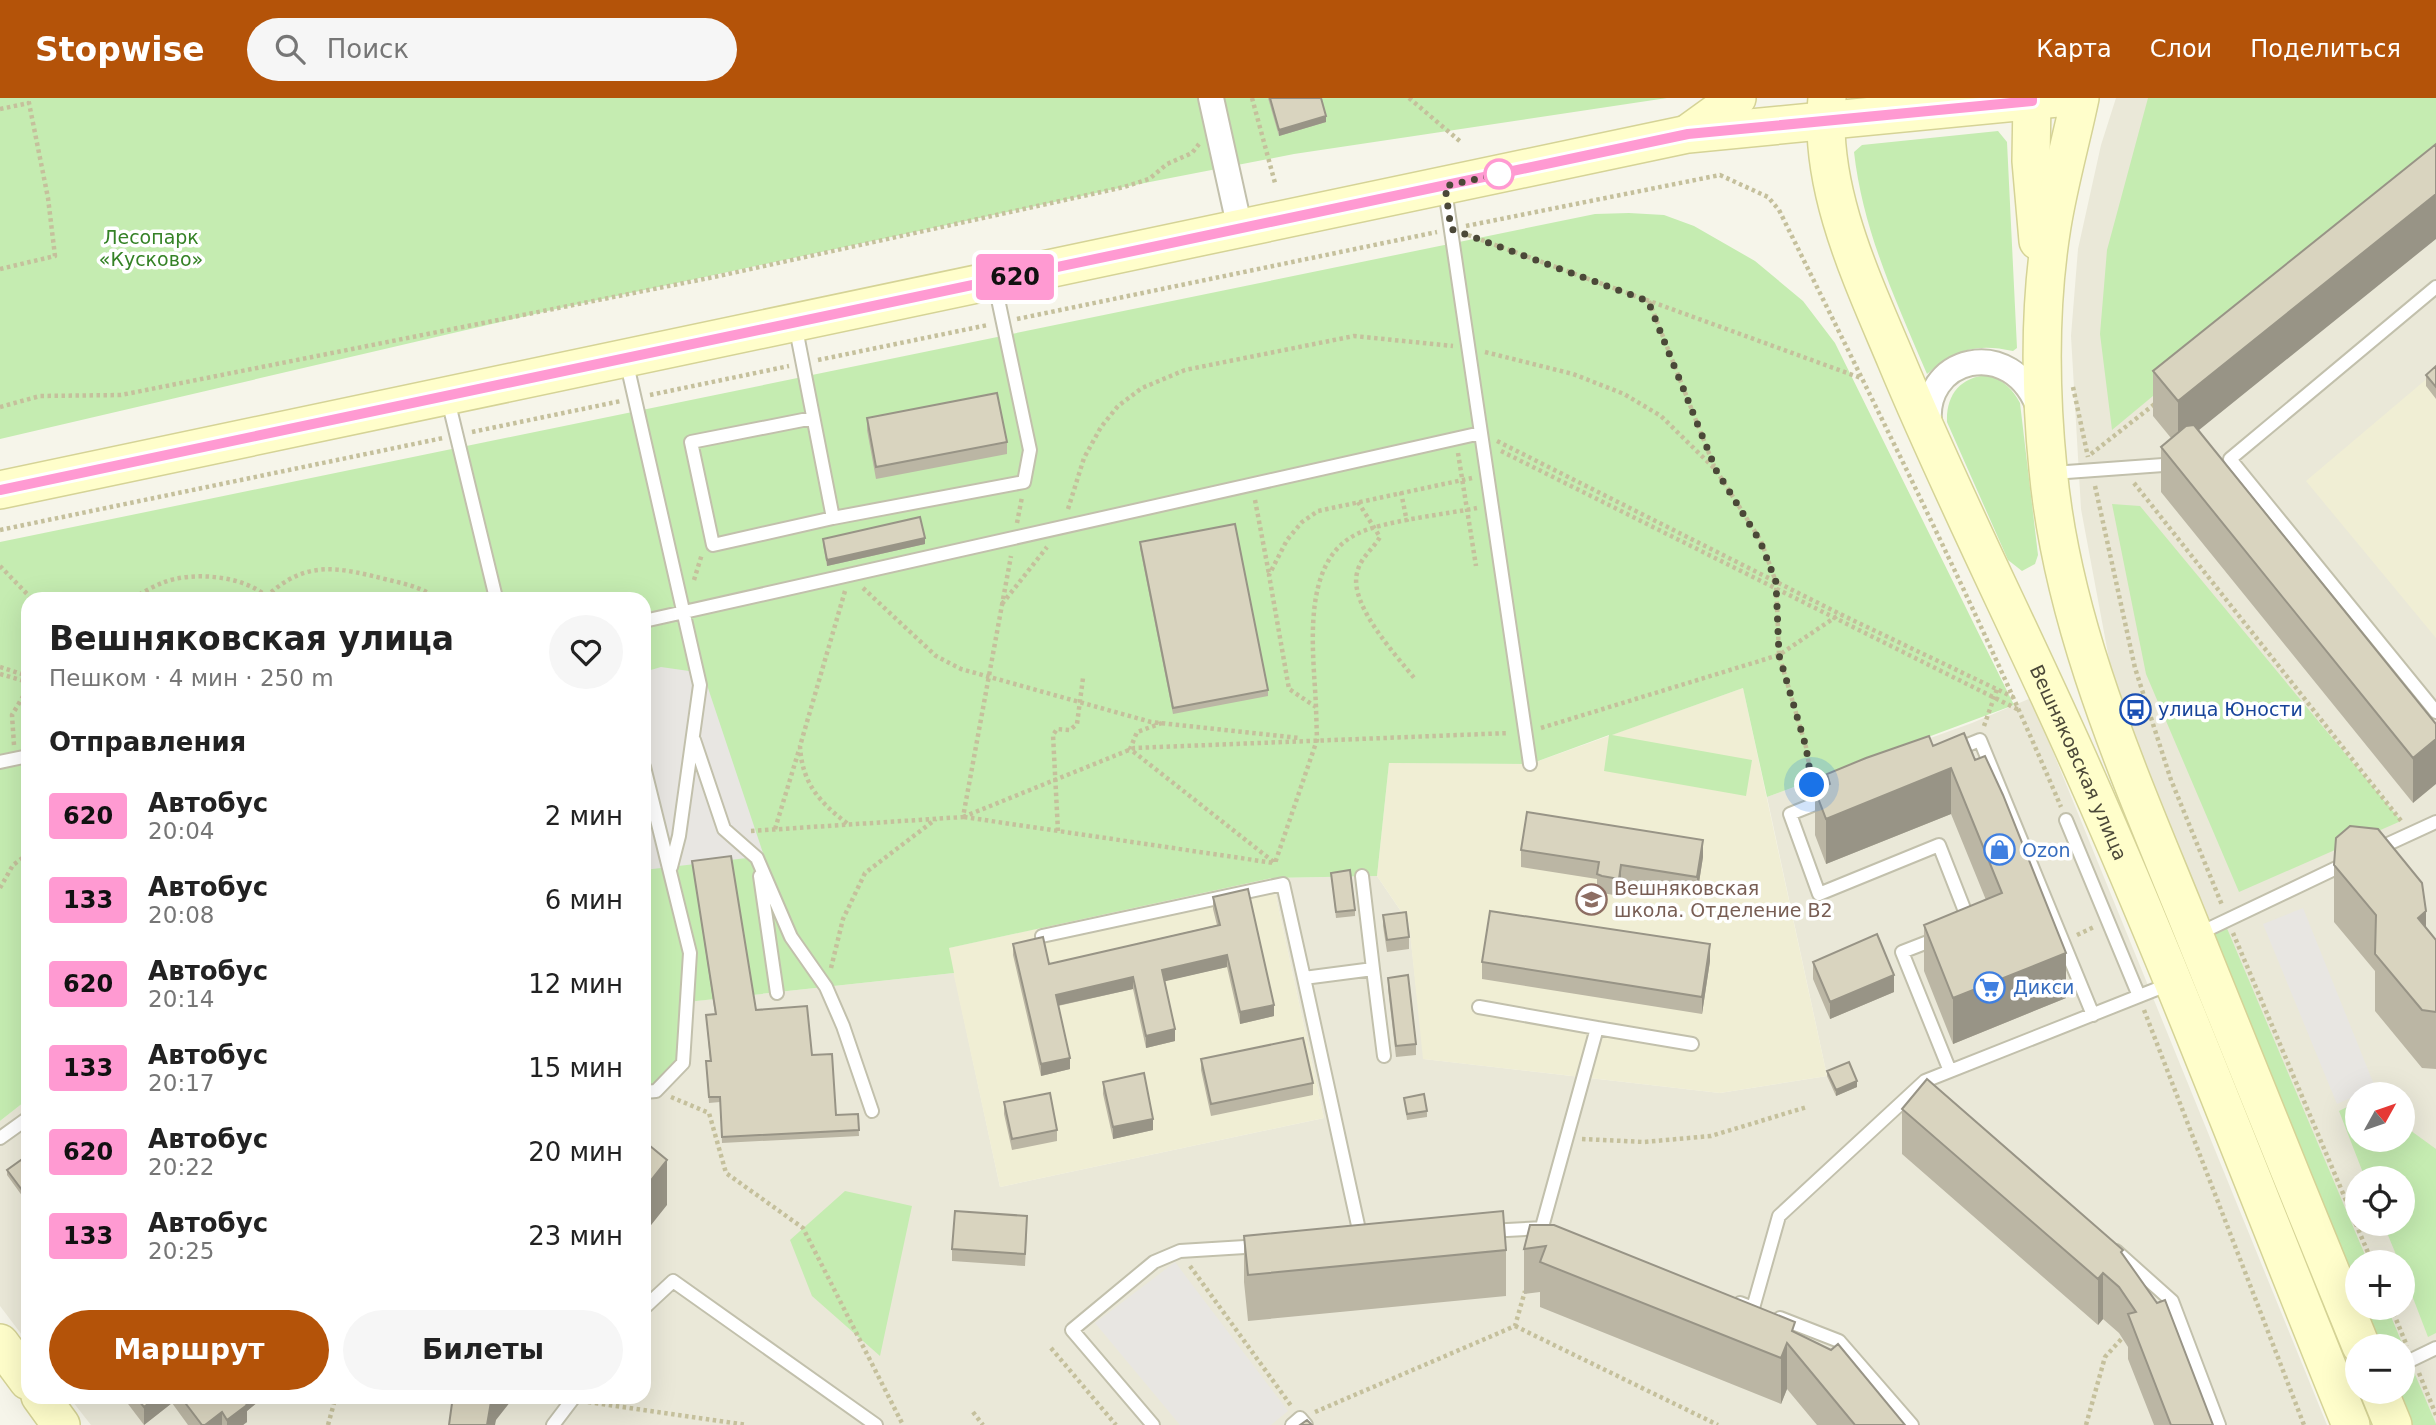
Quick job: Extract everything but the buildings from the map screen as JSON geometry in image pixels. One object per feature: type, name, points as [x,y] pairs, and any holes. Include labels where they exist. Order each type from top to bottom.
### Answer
[{"type":"main road","points":[[1688,134],[1737,98]]},
{"type":"main road","name":"Вешняковская улица","points":[[2080,98],[2052,226],[2043,302],[2044,422],[2048,473],[2064,563],[2098,689],[2194,936],[2356,1334]]},
{"type":"main road","points":[[0,490],[1688,134],[1826,109],[2041,99],[2031,161],[2043,302]]},
{"type":"main road","name":"Вешняковская улица","points":[[1826,109],[1835,190],[1845,230],[1933,449],[2087,779],[2351,1425]]},
{"type":"main road","points":[[46,1404],[61,1425]]},
{"type":"main road","points":[[2384,1404],[2393,1425]]},
{"type":"street","points":[[1213,109],[1240,229]]},
{"type":"street","points":[[1933,449],[1928,418],[1933,394],[1944,379],[1973,362],[1989,361],[2006,366],[2022,378],[2035,397],[2044,422]]},
{"type":"lane","points":[[1445,186],[1530,764]]},
{"type":"lane","points":[[813,418],[691,442],[713,545],[1024,482],[1030,450],[994,281]]},
{"type":"lane","points":[[2436,287],[2223,460],[2436,712]]},
{"type":"lane","points":[[795,323],[833,519]]},
{"type":"lane","points":[[626,359],[700,685],[679,836],[671,867]]},
{"type":"lane","points":[[447,396],[495,592]]},
{"type":"lane","points":[[651,620],[1456,439],[1482,438]]},
{"type":"lane","points":[[2048,473],[2190,463]]},
{"type":"lane","points":[[693,736],[724,829],[757,858],[791,937],[826,987],[843,1026],[872,1111]]},
{"type":"lane","points":[[1942,755],[1980,740],[2092,1014]]},
{"type":"lane","points":[[0,762],[21,757]]},
{"type":"lane","points":[[651,793],[690,953],[683,1063],[651,1090]]},
{"type":"lane","points":[[1841,794],[1790,814],[1819,894],[1939,845],[1970,925],[1902,952],[1950,1071]]},
{"type":"lane","points":[[2067,820],[2139,996]]},
{"type":"lane","points":[[2194,936],[2436,822]]},
{"type":"lane","points":[[757,858],[777,992]]},
{"type":"lane","points":[[1362,876],[1384,1056]]},
{"type":"lane","points":[[1042,936],[1283,884],[1361,1239]]},
{"type":"lane","points":[[1304,978],[1373,968]]},
{"type":"lane","points":[[1753,1308],[1779,1216],[1925,1081],[2172,983]]},
{"type":"lane","points":[[1479,1007],[1692,1044]]},
{"type":"lane","points":[[1472,1232],[1548,1230],[1567,1138],[1597,1028]]},
{"type":"lane","points":[[1925,1081],[1936,1090]]},
{"type":"lane","points":[[0,1138],[21,1123]]},
{"type":"lane","points":[[1347,1240],[1375,1238]]},
{"type":"lane","points":[[2102,1239],[2172,1301],[2219,1425]]},
{"type":"lane","points":[[1153,1425],[1072,1330],[1154,1262],[1180,1251],[1277,1245]]},
{"type":"lane","points":[[651,1301],[673,1281],[876,1425]]},
{"type":"lane","points":[[1728,1298],[1839,1341],[1912,1425]]},
{"type":"lane","points":[[2415,1358],[2436,1348]]},
{"type":"lane","points":[[553,1425],[569,1404]]},
{"type":"path","points":[[1252,98],[1275,183]]},
{"type":"path","points":[[1409,98],[1462,144]]},
{"type":"path","points":[[0,109],[29,101],[48,198],[55,256],[0,269]]},
{"type":"path","points":[[0,407],[40,396],[121,395],[624,295],[1125,187],[1149,179],[1167,164],[1192,153],[1213,109]]},
{"type":"path","points":[[0,530],[1535,210],[1720,175],[1768,197],[1779,210],[2020,711],[2067,820]]},
{"type":"path","points":[[1451,229],[1862,378]]},
{"type":"path","points":[[1648,301],[1716,470],[1760,541],[1776,582],[1779,655],[1806,747],[1815,804]]},
{"type":"path","points":[[1002,604],[1062,528],[1084,458],[1101,426],[1118,406],[1142,388],[1185,370],[1354,336],[1428,341],[1469,348],[1573,374],[1624,394],[1661,416],[1716,470]]},
{"type":"path","points":[[2071,379],[2135,668],[2171,780],[2366,1250]]},
{"type":"path","points":[[2088,456],[2164,396]]},
{"type":"path","points":[[1482,438],[2013,697]]},
{"type":"path","points":[[1482,438],[2020,711]]},
{"type":"path","points":[[1456,439],[1476,566]]},
{"type":"path","points":[[2124,469],[2412,833]]},
{"type":"path","points":[[1269,575],[1277,555],[1302,522],[1318,511],[1488,474]]},
{"type":"path","points":[[963,817],[1024,482]]},
{"type":"path","points":[[1253,485],[1289,689],[1316,707]]},
{"type":"path","points":[[1401,492],[1407,522]]},
{"type":"path","points":[[1359,502],[1380,537],[1360,564],[1355,586],[1375,625],[1415,679]]},
{"type":"path","points":[[1279,885],[1275,863],[1317,740],[1313,613],[1317,587],[1330,561],[1348,539],[1377,528],[1492,505]]},
{"type":"path","points":[[684,613],[710,530]]},
{"type":"path","points":[[0,566],[25,592]]},
{"type":"path","points":[[272,592],[282,581],[326,567],[410,586],[422,592]]},
{"type":"path","points":[[145,592],[164,582],[202,578],[246,584],[258,592]]},
{"type":"path","points":[[872,581],[859,584],[936,656],[961,669],[1162,723],[1317,740]]},
{"type":"path","points":[[775,829],[847,585],[833,588]]},
{"type":"path","points":[[963,817],[1130,749],[1525,733],[1779,655],[1840,614]]},
{"type":"path","points":[[0,667],[21,674]]},
{"type":"path","points":[[0,674],[21,680]]},
{"type":"path","points":[[1058,831],[1053,735],[1057,729],[1074,728],[1083,678]]},
{"type":"path","points":[[1980,740],[1997,689]]},
{"type":"path","points":[[21,700],[12,715],[11,726],[21,752]]},
{"type":"path","points":[[1130,749],[1137,732],[1162,723]]},
{"type":"path","points":[[800,746],[801,770],[809,784],[827,808],[848,824]]},
{"type":"path","points":[[1130,749],[1275,863]]},
{"type":"path","points":[[728,832],[963,817],[1275,863]]},
{"type":"path","points":[[826,987],[843,919],[857,885],[879,860],[937,818]]},
{"type":"path","points":[[0,888],[13,865],[21,859]]},
{"type":"path","points":[[2062,940],[2108,921]]},
{"type":"path","points":[[2139,996],[2304,1425]]},
{"type":"path","points":[[651,1091],[709,1113],[726,1173],[803,1228],[903,1425]]},
{"type":"path","points":[[1567,1138],[1644,1142],[1711,1136],[1807,1107]]},
{"type":"path","points":[[1180,1251],[1299,1423],[1515,1325],[1525,1291]]},
{"type":"path","points":[[1515,1325],[1718,1425]]},
{"type":"path","points":[[2085,1425],[2105,1357],[2130,1330]]},
{"type":"path","points":[[1051,1348],[1116,1425]]},
{"type":"path","points":[[328,1425],[334,1404]]},
{"type":"path","points":[[612,1404],[747,1425]]},
{"type":"path","points":[[973,1412],[983,1425]]},
{"type":"shaded area","points":[[2116,98],[2436,98],[2436,1425],[2411,1425],[2406,1404],[2415,1404],[2415,1334],[2391,1334],[2376,1320],[2415,1320],[2415,1250],[2345,1250],[2345,1263],[2151,785],[2112,675],[2081,509],[2071,336],[2078,249],[2101,145]]},
{"type":"shaded area","points":[[2436,371],[2436,638],[2306,481]]},
{"type":"shaded area","points":[[661,667],[703,673],[764,856],[651,869],[651,670]]},
{"type":"shaded area","name":"Вешняковская школа. Отделение В2","points":[[1743,688],[1827,1076],[1720,1093],[1423,1059],[1409,923],[1377,876],[1389,763],[1530,764]]},
{"type":"shaded area","points":[[2031,698],[2327,1425],[91,1425],[74,1404],[651,1404],[651,1077],[686,1002],[954,973],[1000,1187],[1324,1118],[1272,878],[1377,876],[1409,923],[1424,1059],[1720,1093],[1827,1076],[1767,797],[1972,723]]},
{"type":"shaded area","points":[[1272,878],[1324,1118],[1000,1187],[948,948]]},
{"type":"shaded area","points":[[2303,908],[2373,1082],[2345,1082],[2345,1100],[2337,1104],[2263,924]]},
{"type":"shaded area","points":[[21,1104],[21,1334],[0,1306],[0,1121]]},
{"type":"shaded area","points":[[1175,1262],[1288,1411],[1271,1425],[1180,1425],[1095,1323]]},
{"type":"green space","name":"Лесопарк «Кусково»","points":[[0,98],[1667,98],[1294,154],[1124,187],[556,309],[0,439]]},
{"type":"green space","points":[[2148,98],[2436,98],[2436,161],[2112,430],[2100,334],[2107,250]]},
{"type":"green space","points":[[1998,131],[2007,142],[2017,348],[2013,351],[1988,348],[1967,350],[1947,359],[1927,374],[1873,238],[1858,181],[1854,152],[1862,145]]},
{"type":"green space","points":[[1595,214],[1664,215],[1694,226],[1755,261],[1803,301],[1835,343],[2014,705],[1767,797],[1743,688],[1612,735],[1752,760],[1746,796],[1604,771],[1609,735],[1530,764],[1389,763],[1377,876],[1272,878],[949,948],[954,973],[687,1002],[683,1063],[656,1091],[651,1091],[651,592],[21,592],[21,1104],[0,1121],[0,542]]},
{"type":"green space","points":[[1988,375],[2007,386],[2020,403],[2038,555],[2035,564],[2022,571],[2008,560],[1947,422],[1949,404],[1957,389],[1970,379]]},
{"type":"green space","points":[[2112,504],[2140,506],[2401,821],[2239,892],[2146,674]]},
{"type":"green space","points":[[2226,926],[2345,1208],[2345,1236],[2357,1236],[2363,1250],[2345,1250],[2345,1263],[2212,934]]},
{"type":"green space","points":[[2345,1108],[2345,1126],[2339,1111]]},
{"type":"green space","points":[[2415,1134],[2436,1149],[2436,1333],[2428,1337],[2415,1303],[2415,1250],[2394,1250],[2388,1236],[2415,1236],[2415,1166],[2360,1166],[2355,1152],[2415,1152]]},
{"type":"green space","points":[[845,1191],[912,1206],[880,1356],[812,1296],[790,1240]]},
{"type":"green space","points":[[2368,1320],[2392,1320],[2398,1334],[2374,1334]]},
{"type":"green space","points":[[2415,1374],[2436,1425],[2411,1425],[2402,1404],[2415,1404]]},
{"type":"bus line","name":"620","points":[[0,490],[1688,134],[2032,101],[2032,98]]},
{"type":"place","name":"улица Юности","points":[[2135,709]]},
{"type":"place","name":"Ozon","points":[[1999,850]]},
{"type":"place","name":"Вешняковская школа. Отделение В2","points":[[1591,899]]},
{"type":"place","name":"Дикси","points":[[1990,987]]},
{"type":"route","points":[[1499,174],[1445,186],[1451,229],[1648,301],[1716,470],[1760,541],[1776,582],[1779,655],[1806,747],[1812,785]]}]
